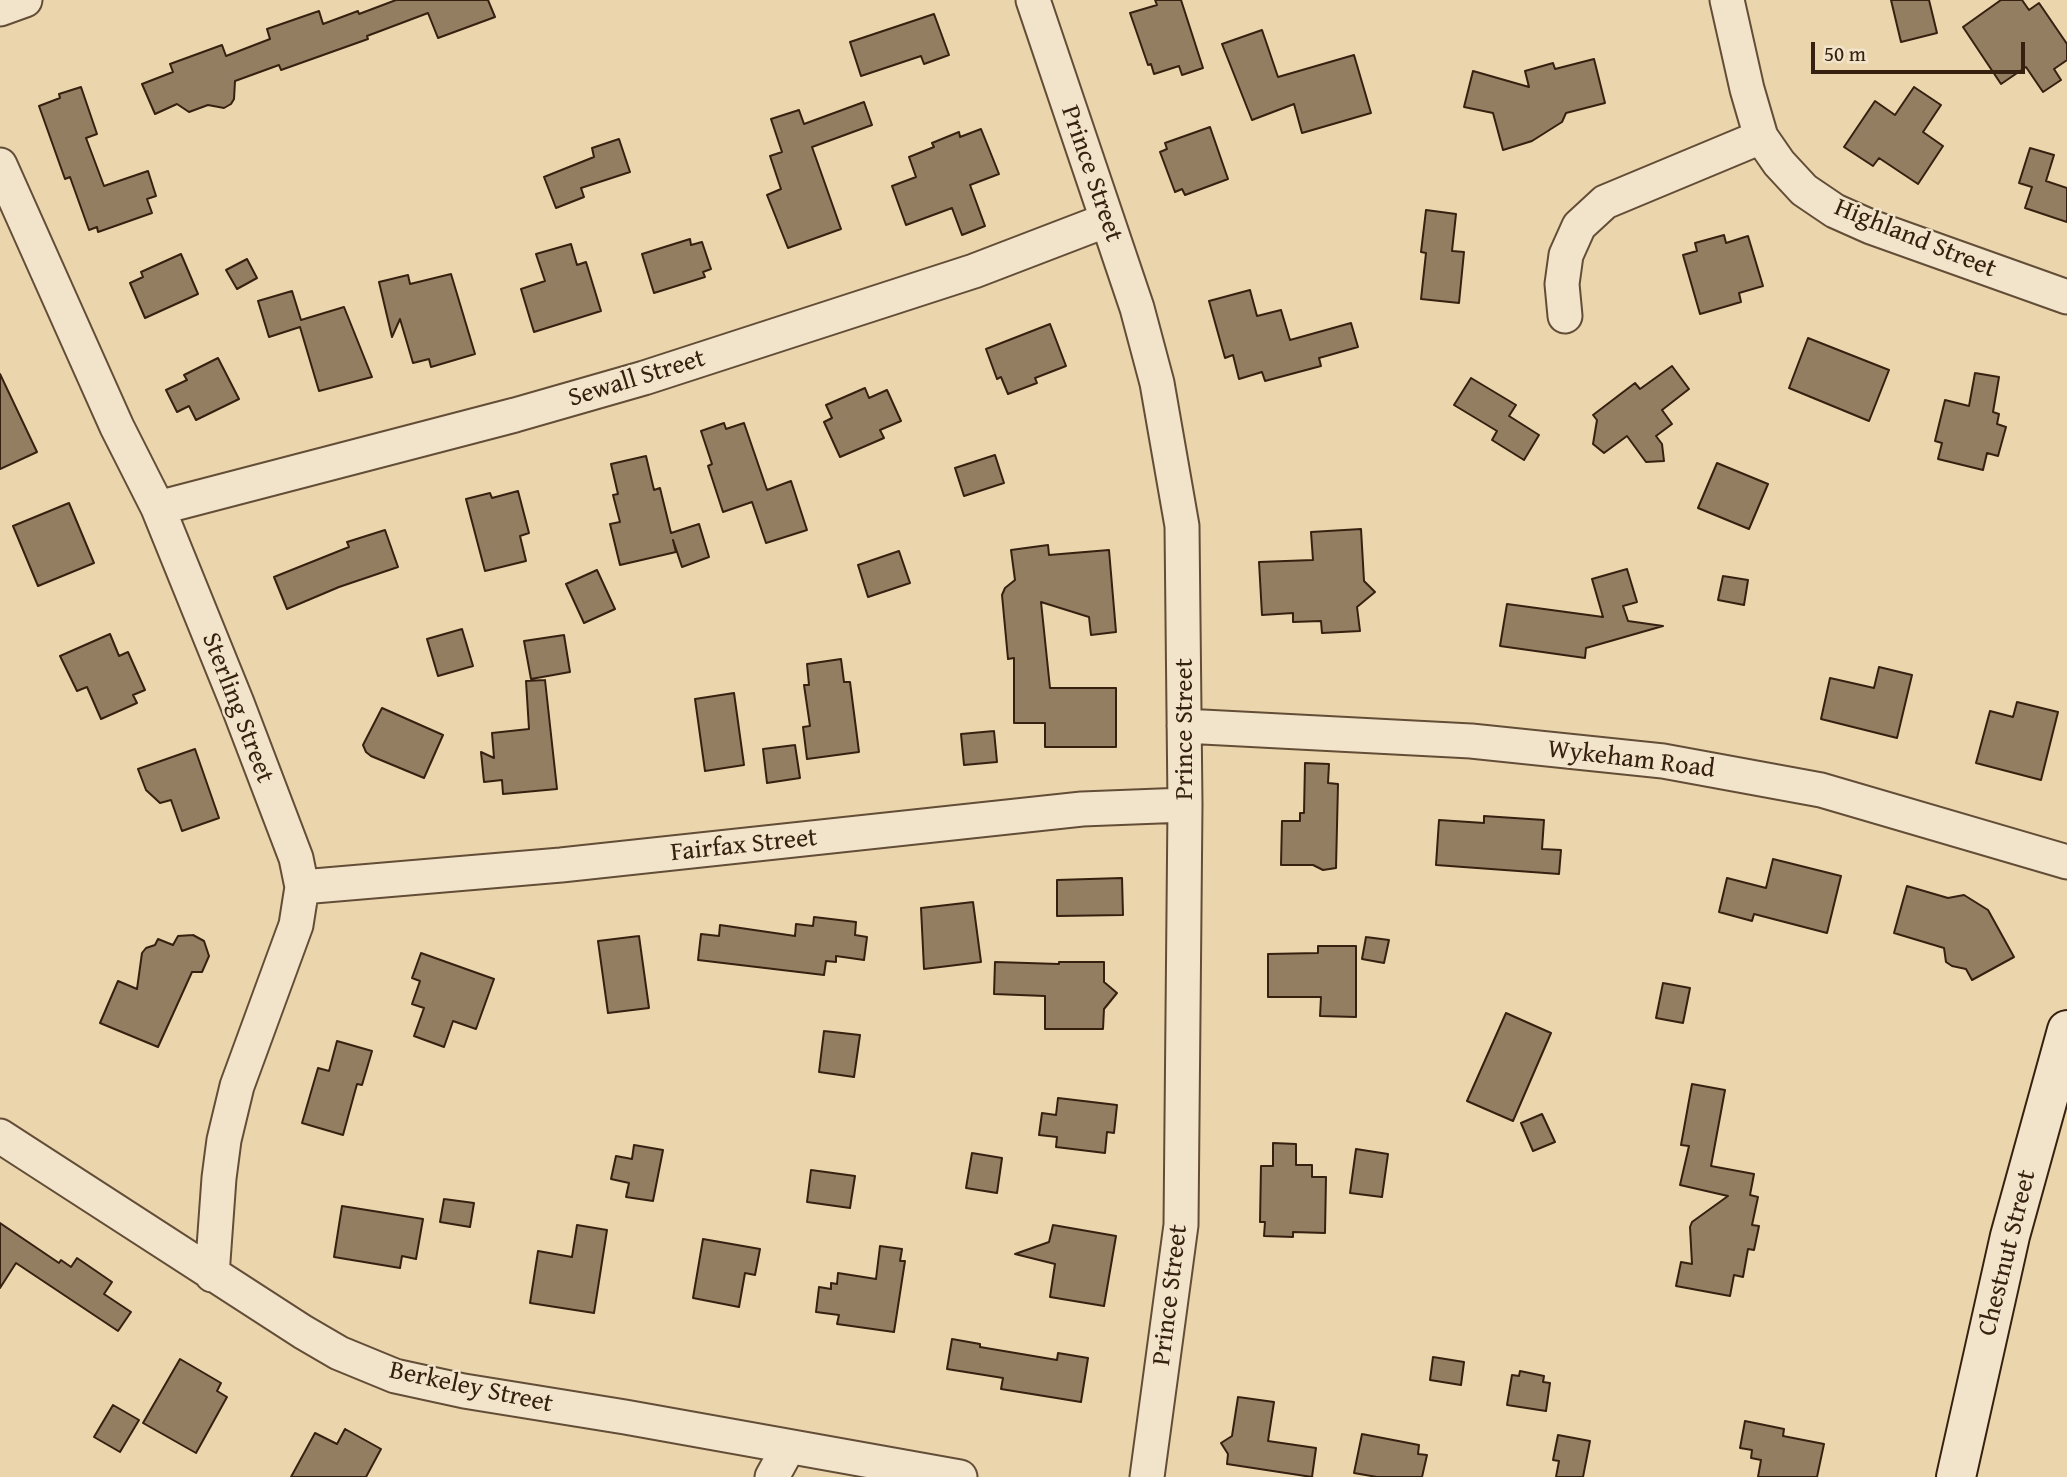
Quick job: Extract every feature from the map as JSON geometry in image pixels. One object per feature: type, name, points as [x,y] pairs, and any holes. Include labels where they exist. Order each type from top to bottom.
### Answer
[{"type":"main road","name":"Chestnut Street","points":[[1956,1477],[2010,1236],[2067,1030]]},
{"type":"street","points":[[0,9],[25,0]]},
{"type":"street","name":"Prince Street","points":[[1033,0],[1136,308],[1157,383],[1182,526],[1185,805],[1181,1225],[1147,1477]]},
{"type":"street","name":"Highland Street","points":[[1727,0],[1761,137],[1779,163],[1804,190],[1835,211],[1871,227],[2067,297]]},
{"type":"street","points":[[1565,316],[1562,284],[1566,255],[1579,226],[1605,202],[1761,137]]},
{"type":"street","name":"Sterling Street","points":[[0,165],[117,427],[158,508],[296,858],[302,887],[296,925],[237,1086],[227,1129],[219,1178],[212,1275]]},
{"type":"street","name":"Sewall Street","points":[[158,508],[515,415],[644,378],[974,271],[1107,220]]},
{"type":"street","name":"Wykeham Road","points":[[1184,726],[1471,741],[1663,761],[1821,790],[2067,862]]},
{"type":"street","name":"Fairfax Street","points":[[302,887],[561,865],[1082,809],[1185,805]]},
{"type":"street","name":"Berkeley Street","points":[[0,1136],[212,1275],[338,1353],[395,1376],[464,1391],[960,1477]]},
{"type":"street","points":[[772,1477],[788,1448]]},
{"type":"building","points":[[396,0],[488,0],[495,17],[438,38],[428,13],[367,36],[368,39],[281,70],[279,65],[235,81],[234,99],[224,108],[208,105],[189,112],[177,104],[155,114],[142,84],[173,72],[170,64],[222,45],[226,56],[270,39],[267,29],[319,11],[323,24]]},
{"type":"building","points":[[1155,0],[1181,0],[1203,68],[1182,75],[1179,66],[1154,74],[1151,64],[1148,65],[1130,13],[1157,5]]},
{"type":"building","points":[[1891,0],[1929,0],[1937,33],[1901,42]]},
{"type":"building","points":[[2001,0],[2022,0],[2029,10],[2039,3],[2067,44],[2067,60],[2054,69],[2061,80],[2043,92],[2026,67],[2001,84],[1963,27]]},
{"type":"building","points":[[934,14],[949,55],[924,64],[921,56],[861,76],[850,42]]},
{"type":"building","points":[[1262,30],[1278,77],[1354,55],[1371,113],[1302,133],[1294,104],[1252,120],[1222,44]]},
{"type":"building","points":[[1594,59],[1605,103],[1566,113],[1562,122],[1532,141],[1503,150],[1493,113],[1464,107],[1473,71],[1529,87],[1525,71],[1553,63],[1555,69]]},
{"type":"building","points":[[81,87],[97,134],[86,138],[104,186],[148,171],[156,196],[147,199],[152,213],[98,232],[97,227],[89,230],[70,177],[65,179],[39,106],[60,98],[59,94]]},
{"type":"building","points":[[1914,87],[1941,105],[1923,132],[1943,146],[1918,184],[1879,158],[1873,166],[1844,147],[1875,101],[1895,115]]},
{"type":"building","points":[[864,102],[872,125],[812,147],[841,229],[788,248],[767,195],[781,189],[770,156],[782,152],[771,119],[799,110],[804,124]]},
{"type":"building","points":[[1210,127],[1228,179],[1185,195],[1182,189],[1175,192],[1160,152],[1167,149],[1165,143]]},
{"type":"building","points":[[981,129],[999,174],[970,185],[985,226],[962,235],[952,208],[906,225],[892,186],[916,177],[909,157],[934,147],[932,143],[959,132],[960,137]]},
{"type":"building","points":[[619,139],[630,172],[581,188],[584,197],[556,208],[544,177],[594,157],[592,148]]},
{"type":"building","points":[[2030,148],[2054,155],[2046,181],[2067,188],[2067,222],[2025,208],[2032,187],[2019,183]]},
{"type":"building","points":[[1426,210],[1456,214],[1452,251],[1464,252],[1459,303],[1421,299],[1426,253],[1421,252]]},
{"type":"building","points":[[1724,235],[1726,243],[1748,236],[1763,286],[1739,293],[1741,302],[1700,314],[1683,255],[1697,251],[1695,243]]},
{"type":"building","points":[[690,239],[691,245],[702,242],[711,269],[703,272],[705,277],[654,293],[642,254]]},
{"type":"building","points":[[571,244],[577,265],[586,262],[601,311],[534,332],[521,289],[545,281],[536,254]]},
{"type":"building","points":[[181,254],[198,294],[145,318],[130,283],[143,277],[141,272]]},
{"type":"building","points":[[247,259],[257,278],[237,289],[226,270]]},
{"type":"building","points":[[451,274],[475,354],[431,367],[429,359],[413,363],[400,319],[392,337],[379,282],[408,275],[410,284]]},
{"type":"building","points":[[1250,290],[1257,316],[1281,310],[1290,340],[1351,323],[1358,347],[1319,358],[1321,366],[1265,381],[1262,372],[1239,379],[1233,355],[1225,358],[1209,301]]},
{"type":"building","points":[[292,291],[301,320],[344,307],[372,377],[319,391],[300,327],[269,337],[258,301]]},
{"type":"building","points":[[1050,324],[1066,366],[1035,378],[1037,383],[1008,394],[1001,377],[997,379],[986,349]]},
{"type":"building","points":[[1808,338],[1889,370],[1869,421],[1789,388]]},
{"type":"building","points":[[218,358],[239,399],[196,420],[189,406],[177,412],[166,390],[187,380],[184,375]]},
{"type":"building","points":[[1672,366],[1689,389],[1662,410],[1672,424],[1656,436],[1662,444],[1664,461],[1646,462],[1627,436],[1604,453],[1593,444],[1597,420],[1593,415],[1635,383],[1640,389]]},
{"type":"building","points":[[1975,373],[1999,377],[1993,412],[1999,414],[1997,424],[2006,427],[1998,456],[1987,453],[1983,470],[1938,459],[1942,443],[1935,441],[1945,400],[1969,406]]},
{"type":"building","points":[[0,374],[37,452],[0,469]]},
{"type":"building","points":[[1471,378],[1516,405],[1509,416],[1539,435],[1524,460],[1492,440],[1497,431],[1454,405]]},
{"type":"building","points":[[865,388],[869,398],[887,390],[901,421],[880,430],[884,438],[840,457],[824,422],[832,418],[826,405]]},
{"type":"building","points":[[724,423],[726,429],[744,423],[767,490],[791,481],[807,530],[766,543],[752,502],[723,512],[708,466],[712,464],[701,431]]},
{"type":"building","points":[[995,455],[1004,483],[964,496],[955,468]]},
{"type":"building","points":[[646,456],[654,490],[660,488],[671,533],[699,524],[709,557],[682,567],[673,540],[676,552],[620,565],[610,524],[620,522],[613,495],[618,494],[611,464]]},
{"type":"building","points":[[1717,463],[1768,484],[1749,529],[1698,508]]},
{"type":"building","points":[[518,491],[529,533],[520,536],[526,561],[485,571],[466,499],[490,493],[492,498]]},
{"type":"building","points":[[69,503],[94,563],[38,586],[13,526]]},
{"type":"building","points":[[1361,529],[1364,581],[1375,592],[1357,607],[1360,631],[1322,633],[1321,621],[1293,622],[1293,613],[1262,615],[1259,562],[1313,560],[1311,532]]},
{"type":"building","points":[[385,530],[398,567],[339,587],[287,609],[274,577],[349,547],[347,542]]},
{"type":"building","points":[[1048,545],[1049,555],[1109,550],[1116,632],[1091,635],[1089,617],[1041,602],[1050,688],[1116,688],[1116,747],[1045,747],[1045,723],[1014,723],[1014,658],[1008,659],[1002,595],[1005,588],[1015,580],[1011,550]]},
{"type":"building","points":[[899,551],[910,583],[868,597],[858,565]]},
{"type":"building","points":[[1627,569],[1637,602],[1623,606],[1628,621],[1663,626],[1586,648],[1585,658],[1500,646],[1507,604],[1603,617],[1592,579]]},
{"type":"building","points":[[597,570],[615,609],[584,623],[566,584]]},
{"type":"building","points":[[1723,576],[1748,580],[1744,605],[1718,600]]},
{"type":"building","points":[[462,629],[473,666],[438,676],[427,639]]},
{"type":"building","points":[[110,634],[119,656],[128,652],[145,690],[133,695],[137,703],[101,719],[87,687],[77,691],[60,656]]},
{"type":"building","points":[[564,635],[570,672],[531,679],[524,641]]},
{"type":"building","points":[[841,659],[844,682],[850,682],[859,752],[807,759],[803,727],[810,726],[804,685],[809,685],[807,664]]},
{"type":"building","points":[[1879,667],[1912,675],[1897,738],[1821,719],[1830,678],[1874,688]]},
{"type":"building","points":[[545,680],[557,789],[503,794],[502,780],[484,782],[481,752],[494,758],[492,733],[529,729],[526,681]]},
{"type":"building","points":[[734,693],[744,765],[705,771],[695,699]]},
{"type":"building","points":[[2017,702],[2058,712],[2041,780],[1976,763],[1990,711],[2013,717]]},
{"type":"building","points":[[382,708],[443,735],[424,778],[366,752],[363,745]]},
{"type":"building","points":[[994,731],[997,762],[964,765],[961,734]]},
{"type":"building","points":[[795,745],[800,778],[767,783],[763,749]]},
{"type":"building","points":[[195,749],[219,818],[182,831],[171,800],[160,803],[146,790],[138,769]]},
{"type":"building","points":[[1305,763],[1329,764],[1328,783],[1338,784],[1336,868],[1323,870],[1313,865],[1281,865],[1282,821],[1300,821],[1300,813],[1304,813]]},
{"type":"building","points":[[1484,816],[1544,820],[1542,849],[1561,850],[1559,874],[1436,865],[1439,820],[1484,823]]},
{"type":"building","points":[[1773,859],[1841,876],[1827,933],[1754,914],[1752,921],[1719,912],[1727,878],[1766,888]]},
{"type":"building","points":[[1122,878],[1123,915],[1057,916],[1057,880]]},
{"type":"building","points":[[1907,886],[1948,898],[1964,895],[1988,910],[2014,957],[1972,980],[1966,969],[1946,962],[1944,948],[1894,933]]},
{"type":"building","points":[[973,902],[981,962],[924,969],[921,908]]},
{"type":"building","points":[[814,917],[856,922],[855,935],[867,937],[864,960],[836,956],[836,962],[826,961],[824,975],[698,960],[701,934],[719,936],[720,925],[795,936],[796,924],[813,926]]},
{"type":"building","points":[[193,935],[204,941],[209,956],[202,972],[192,972],[158,1047],[100,1023],[118,981],[137,989],[142,953],[146,948],[155,945],[158,939],[173,945],[178,936]]},
{"type":"building","points":[[639,936],[649,1008],[608,1013],[598,941]]},
{"type":"building","points":[[1366,937],[1389,940],[1384,963],[1362,959]]},
{"type":"building","points":[[1318,946],[1356,946],[1356,1017],[1320,1016],[1321,997],[1268,997],[1268,954],[1318,953]]},
{"type":"building","points":[[421,953],[494,979],[476,1029],[453,1021],[444,1047],[414,1036],[424,1008],[412,1004],[420,981],[412,978]]},
{"type":"building","points":[[995,962],[1104,962],[1104,982],[1117,993],[1104,1009],[1103,1029],[1045,1029],[1045,996],[994,994]]},
{"type":"building","points":[[1663,983],[1690,988],[1683,1023],[1656,1018]]},
{"type":"building","points":[[1506,1013],[1551,1033],[1513,1121],[1467,1101]]},
{"type":"building","points":[[824,1031],[860,1035],[854,1077],[819,1072]]},
{"type":"building","points":[[337,1041],[372,1051],[362,1085],[357,1084],[343,1135],[302,1123],[318,1068],[329,1071]]},
{"type":"building","points":[[1692,1084],[1725,1090],[1711,1166],[1754,1174],[1750,1195],[1758,1197],[1752,1225],[1759,1226],[1754,1250],[1748,1249],[1743,1277],[1734,1275],[1730,1296],[1676,1286],[1681,1262],[1692,1264],[1692,1222],[1728,1196],[1680,1185],[1689,1146],[1681,1145]]},
{"type":"building","points":[[1058,1098],[1117,1105],[1114,1133],[1107,1132],[1105,1153],[1056,1147],[1057,1137],[1039,1135],[1042,1113],[1056,1115]]},
{"type":"building","points":[[1542,1114],[1555,1142],[1533,1151],[1521,1123]]},
{"type":"building","points":[[1273,1143],[1296,1144],[1296,1165],[1312,1165],[1312,1177],[1326,1177],[1325,1233],[1293,1232],[1293,1237],[1264,1236],[1265,1222],[1260,1222],[1261,1166],[1273,1166]]},
{"type":"building","points":[[634,1145],[663,1150],[653,1201],[626,1197],[629,1183],[611,1179],[616,1156],[632,1159]]},
{"type":"building","points":[[1356,1149],[1388,1154],[1382,1197],[1350,1193]]},
{"type":"building","points":[[972,1153],[1002,1158],[997,1193],[966,1188]]},
{"type":"building","points":[[811,1170],[855,1176],[850,1208],[807,1202]]},
{"type":"building","points":[[444,1199],[474,1203],[470,1227],[440,1222]]},
{"type":"building","points":[[342,1206],[423,1219],[416,1259],[402,1256],[400,1268],[334,1257]]},
{"type":"building","points":[[0,1223],[59,1263],[61,1260],[71,1267],[77,1258],[112,1282],[104,1294],[131,1312],[118,1331],[16,1263],[0,1288]]},
{"type":"building","points":[[577,1225],[607,1230],[594,1313],[530,1303],[538,1251],[572,1257]]},
{"type":"building","points":[[1053,1225],[1116,1236],[1104,1306],[1050,1297],[1055,1264],[1015,1254],[1049,1242]]},
{"type":"building","points":[[703,1239],[760,1249],[755,1275],[745,1273],[739,1307],[693,1298]]},
{"type":"building","points":[[880,1246],[902,1249],[900,1261],[905,1261],[894,1332],[837,1324],[839,1315],[816,1312],[819,1287],[831,1289],[831,1283],[837,1284],[838,1273],[876,1279]]},
{"type":"building","points":[[952,1339],[980,1344],[980,1347],[1057,1360],[1058,1353],[1088,1358],[1081,1402],[1001,1389],[1003,1378],[947,1369]]},
{"type":"building","points":[[1433,1357],[1464,1362],[1461,1385],[1430,1380]]},
{"type":"building","points":[[180,1359],[221,1383],[217,1391],[227,1397],[196,1453],[143,1423]]},
{"type":"building","points":[[1520,1371],[1544,1376],[1543,1382],[1550,1383],[1546,1411],[1507,1405],[1512,1375],[1519,1376]]},
{"type":"building","points":[[1238,1397],[1274,1402],[1268,1441],[1316,1448],[1312,1477],[1227,1464],[1228,1454],[1221,1443],[1232,1436]]},
{"type":"building","points":[[113,1405],[139,1420],[120,1452],[94,1437]]},
{"type":"building","points":[[1745,1421],[1784,1429],[1783,1436],[1824,1444],[1817,1477],[1758,1477],[1761,1460],[1751,1458],[1752,1450],[1740,1448]]},
{"type":"building","points":[[345,1429],[381,1449],[366,1477],[291,1477],[315,1433],[337,1444]]},
{"type":"building","points":[[1362,1434],[1419,1445],[1418,1454],[1427,1455],[1422,1477],[1377,1477],[1354,1473]]},
{"type":"building","points":[[1558,1435],[1590,1441],[1583,1477],[1556,1477],[1559,1461],[1553,1460]]}]
